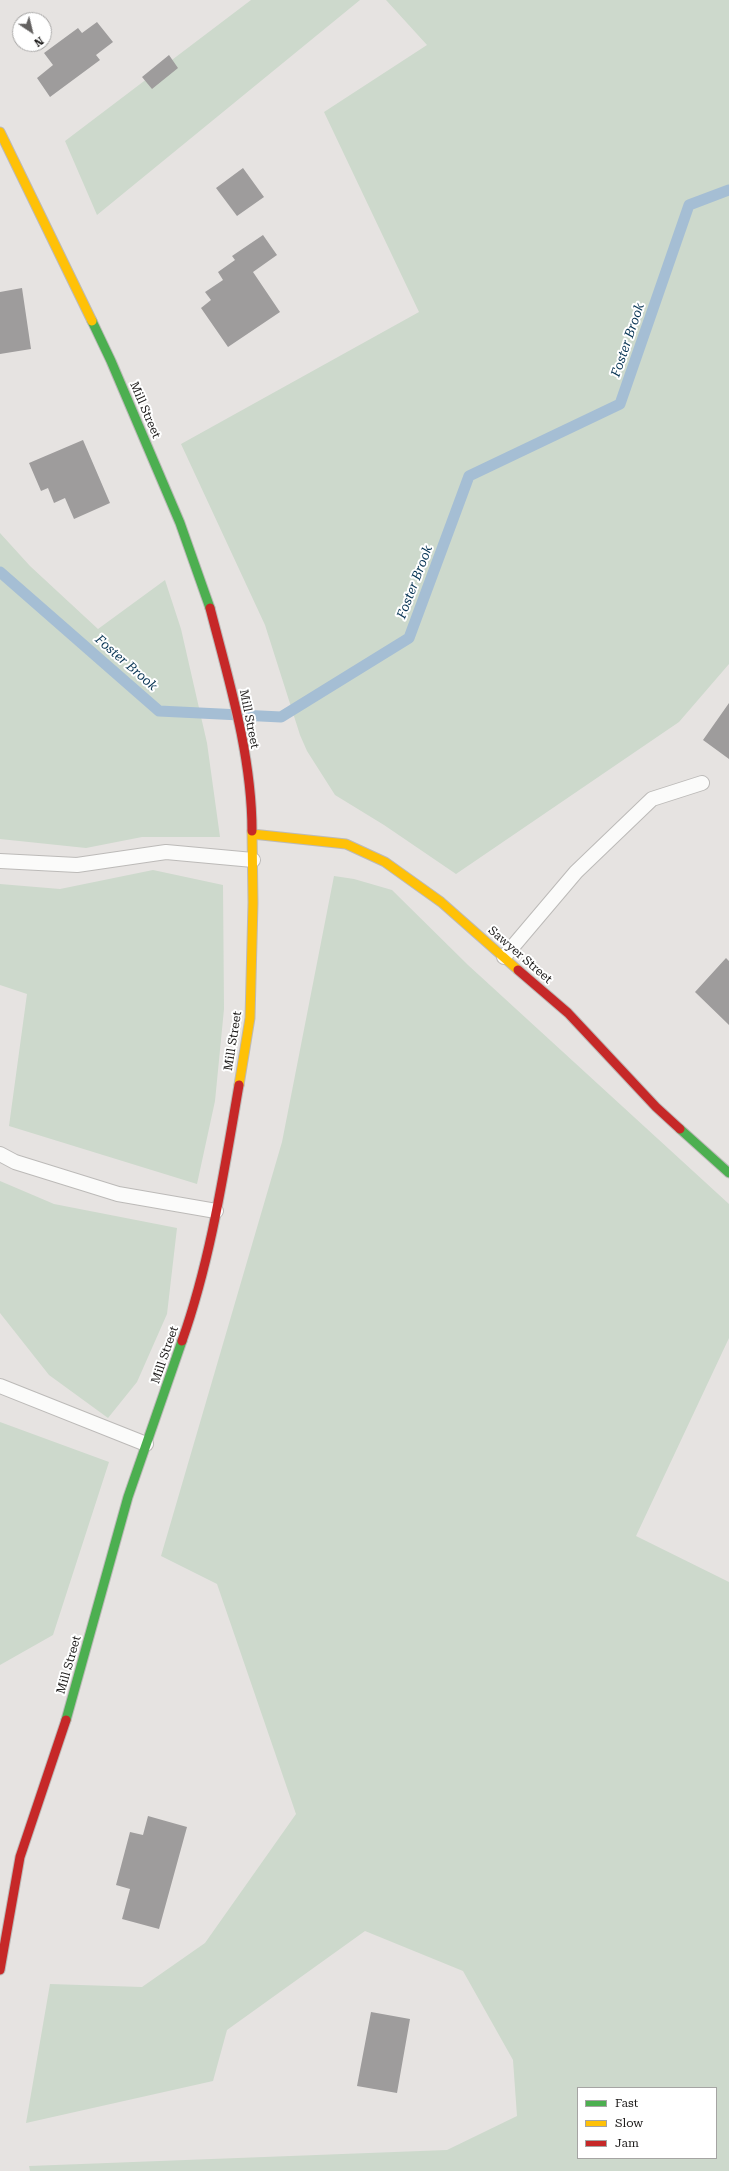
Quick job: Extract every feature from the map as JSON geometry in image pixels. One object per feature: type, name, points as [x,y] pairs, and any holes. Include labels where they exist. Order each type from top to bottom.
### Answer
[{"type":"street","name":"Mill Street","points":[[0,132],[111,361],[180,523],[210,607],[230,684],[252,798],[253,860],[250,1018],[216,1211],[193,1310],[128,1497],[73,1699],[20,1857],[0,1970]]},
{"type":"street","name":"Sawyer Street","points":[[252,834],[346,844],[385,862],[441,902],[568,1013],[656,1107],[729,1172]]},
{"type":"lane","points":[[504,957],[576,872],[652,799],[702,783]]},
{"type":"lane","points":[[0,861],[77,865],[166,852],[253,860]]},
{"type":"lane","points":[[0,1154],[15,1162],[118,1194],[216,1211]]},
{"type":"lane","points":[[0,1386],[146,1444]]},
{"type":"green space","points":[[251,0],[360,0],[97,215],[65,141]]},
{"type":"green space","points":[[386,0],[729,0],[729,664],[679,722],[456,874],[384,825],[335,795],[307,751],[300,735],[265,625],[181,444],[419,312],[324,112],[427,45]]},
{"type":"green space","points":[[0,533],[30,566],[98,629],[165,580],[181,629],[207,743],[220,837],[142,837],[86,848],[0,839]]},
{"type":"green space","points":[[153,870],[223,885],[224,1009],[215,1101],[197,1184],[9,1126],[27,994],[0,985],[0,884],[60,889]]},
{"type":"green space","points":[[334,876],[354,879],[392,890],[468,965],[729,1204],[729,1338],[636,1536],[729,1582],[729,2171],[30,2171],[29,2166],[447,2150],[517,2116],[513,2060],[463,1971],[365,1931],[227,2030],[213,2081],[26,2123],[50,1984],[142,1987],[205,1943],[296,1814],[217,1584],[161,1556],[282,1142]]},
{"type":"green space","points":[[0,1181],[54,1204],[177,1228],[167,1314],[137,1382],[108,1418],[49,1375],[0,1313]]},
{"type":"green space","points":[[0,1422],[109,1462],[53,1635],[0,1665]]},
{"type":"building","points":[[97,22],[113,42],[96,55],[100,60],[50,97],[37,78],[53,65],[44,53],[52,52],[52,47],[78,28],[82,33]]},
{"type":"building","points":[[169,55],[178,68],[152,89],[142,77]]},
{"type":"building","points":[[243,168],[264,197],[237,216],[216,188]]},
{"type":"building","points":[[263,235],[277,255],[253,272],[280,312],[228,347],[201,308],[211,300],[205,292],[223,280],[218,272],[235,260],[232,256]]},
{"type":"building","points":[[22,288],[31,349],[0,354],[0,292]]},
{"type":"building","points":[[83,440],[110,503],[74,519],[65,498],[54,503],[48,488],[41,491],[29,463]]},
{"type":"building","points":[[729,703],[729,759],[703,740]]},
{"type":"building","points":[[726,958],[729,961],[729,1025],[695,992]]},
{"type":"building","points":[[148,1816],[187,1827],[159,1929],[122,1919],[130,1889],[116,1885],[130,1832],[143,1835]]},
{"type":"building","points":[[371,2012],[410,2019],[397,2093],[357,2086]]},
{"type":"waterway","name":"Foster Brook","points":[[0,572],[159,711],[281,717],[409,638],[469,476],[620,404],[689,205],[729,190]]},
{"type":"traffic: fast","points":[[92,321],[111,361],[180,523],[210,608]]},
{"type":"traffic: fast","points":[[680,1129],[729,1173]]},
{"type":"traffic: fast","points":[[66,1720],[128,1497],[182,1341]]},
{"type":"traffic: slow","points":[[0,132],[92,321]]},
{"type":"traffic: slow","points":[[239,1085],[250,1018],[253,903],[252,831]]},
{"type":"traffic: slow","points":[[252,834],[346,844],[385,862],[441,902],[518,970]]},
{"type":"traffic: jam","points":[[210,608],[232,691],[244,747],[251,803],[252,831]]},
{"type":"traffic: jam","points":[[518,970],[568,1013],[656,1107],[680,1129]]},
{"type":"traffic: jam","points":[[182,1341],[209,1247],[239,1085]]},
{"type":"traffic: jam","points":[[0,1970],[20,1857],[66,1720]]}]
